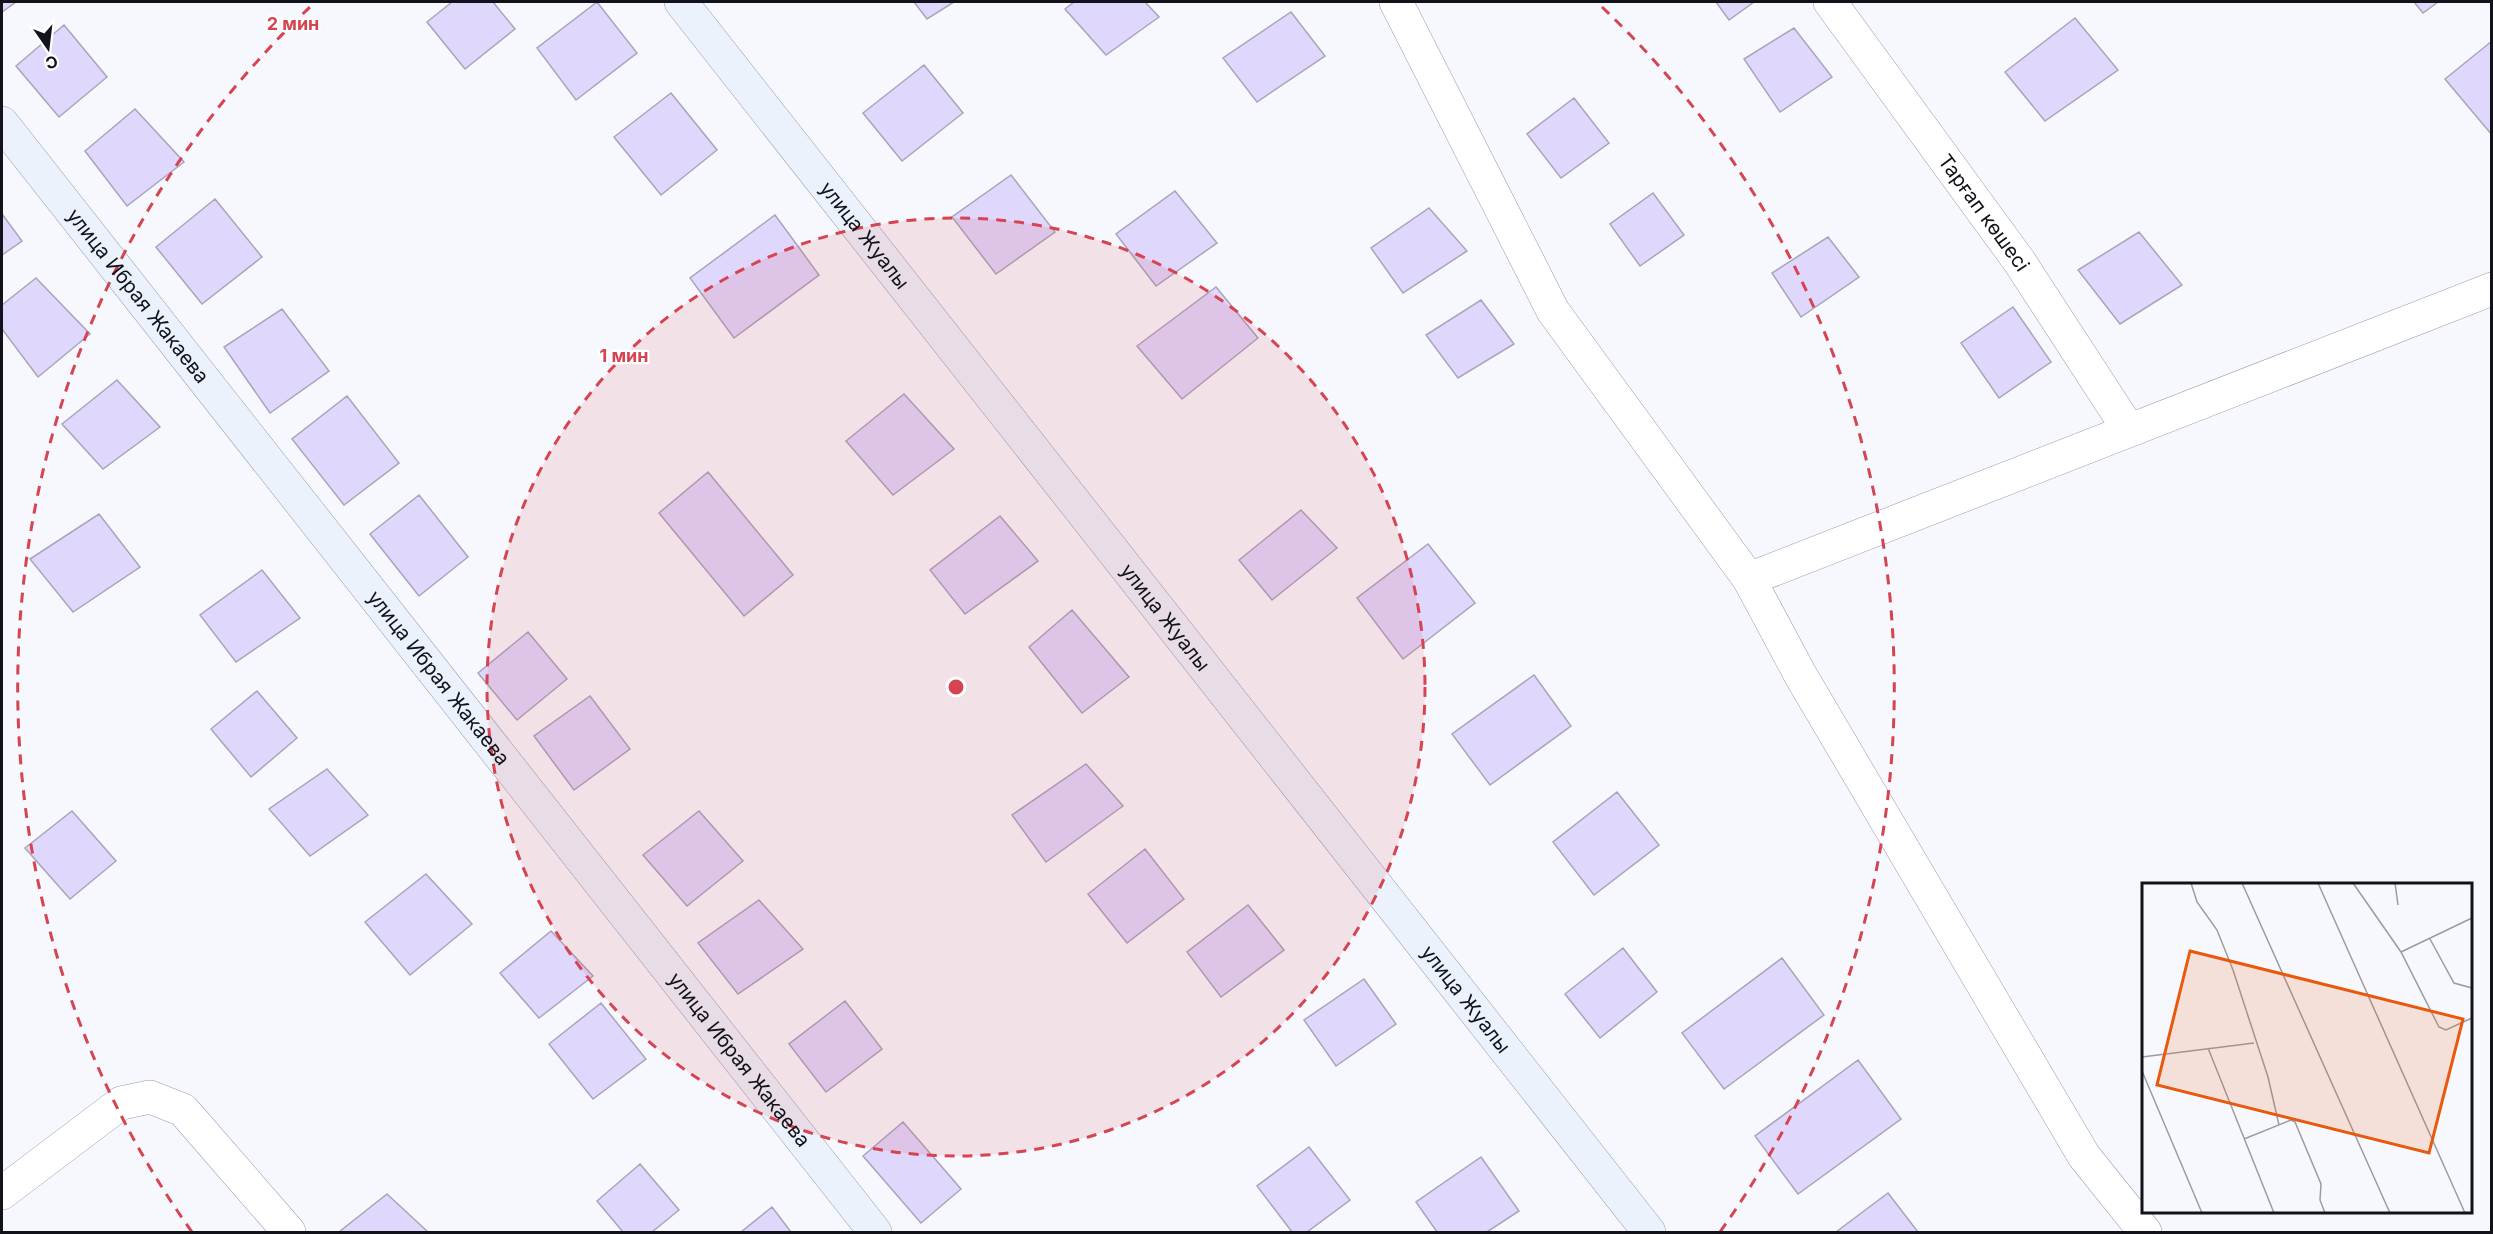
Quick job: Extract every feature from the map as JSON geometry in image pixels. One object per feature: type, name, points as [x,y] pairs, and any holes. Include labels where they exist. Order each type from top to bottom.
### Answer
[{"type":"street","name":"улица Жуалы","points":[[681,2],[1649,1233]]},
{"type":"street","points":[[1396,2],[1553,311],[1749,579],[1801,676],[2084,1156],[2145,1233]]},
{"type":"street","name":"Тарғап көшесі","points":[[1830,2],[2019,261],[2129,430]]},
{"type":"street","name":"улица Ибрая Жакаева","points":[[2,123],[875,1233]]},
{"type":"street","points":[[1749,579],[2492,289]]},
{"type":"street","points":[[2,1193],[121,1103],[150,1097],[183,1110],[289,1233]]},
{"type":"building","points":[[2,2],[16,2],[2,12]]},
{"type":"building","points":[[452,2],[493,2],[515,29],[465,69],[427,22]]},
{"type":"building","points":[[597,2],[637,53],[576,100],[537,48]]},
{"type":"building","points":[[914,2],[954,2],[927,19]]},
{"type":"building","points":[[1074,2],[1145,2],[1159,17],[1106,55],[1065,9]]},
{"type":"building","points":[[1716,2],[1754,2],[1729,20]]},
{"type":"building","points":[[2414,2],[2438,2],[2423,13]]},
{"type":"building","points":[[1291,12],[1325,56],[1257,102],[1223,58]]},
{"type":"building","points":[[2075,18],[2118,70],[2045,121],[2005,72]]},
{"type":"building","points":[[64,25],[107,77],[59,117],[16,66]]},
{"type":"building","points":[[1794,28],[1832,77],[1780,112],[1744,59]]},
{"type":"building","points":[[2492,41],[2492,135],[2445,79]]},
{"type":"building","points":[[924,65],[963,113],[902,161],[863,113]]},
{"type":"building","points":[[671,93],[717,150],[661,195],[614,137]]},
{"type":"building","points":[[1574,98],[1609,143],[1561,178],[1527,134]]},
{"type":"building","points":[[135,109],[184,162],[127,206],[85,151]]},
{"type":"building","points":[[1011,175],[1055,232],[996,274],[952,217]]},
{"type":"building","points":[[1175,191],[1217,243],[1156,286],[1116,234]]},
{"type":"building","points":[[1653,193],[1684,235],[1640,266],[1610,224]]},
{"type":"building","points":[[215,199],[262,257],[202,304],[156,247]]},
{"type":"building","points":[[1429,208],[1467,251],[1403,293],[1371,248]]},
{"type":"building","points":[[2,214],[22,241],[2,255]]},
{"type":"building","points":[[775,215],[819,275],[734,338],[690,278]]},
{"type":"building","points":[[2139,232],[2182,285],[2120,324],[2078,270]]},
{"type":"building","points":[[1828,237],[1859,277],[1801,317],[1772,273]]},
{"type":"building","points":[[36,278],[90,334],[38,377],[2,329],[2,305]]},
{"type":"building","points":[[1216,287],[1258,338],[1182,399],[1137,346]]},
{"type":"building","points":[[1481,300],[1514,344],[1458,378],[1426,335]]},
{"type":"building","points":[[2013,307],[2051,362],[1999,398],[1961,343]]},
{"type":"building","points":[[282,309],[329,371],[270,413],[224,347]]},
{"type":"building","points":[[117,380],[160,427],[103,469],[62,424]]},
{"type":"building","points":[[904,394],[954,449],[893,495],[846,441]]},
{"type":"building","points":[[347,396],[399,463],[344,505],[292,439]]},
{"type":"building","points":[[708,472],[793,575],[744,616],[659,513]]},
{"type":"building","points":[[419,495],[468,557],[419,596],[370,534]]},
{"type":"building","points":[[1301,510],[1337,548],[1272,600],[1239,560]]},
{"type":"building","points":[[99,514],[140,567],[73,612],[30,559]]},
{"type":"building","points":[[1000,516],[1038,561],[965,614],[930,570]]},
{"type":"building","points":[[1428,544],[1475,603],[1403,659],[1357,598]]},
{"type":"building","points":[[262,570],[300,618],[236,662],[200,615]]},
{"type":"building","points":[[1072,610],[1129,677],[1082,713],[1029,647]]},
{"type":"building","points":[[528,632],[567,679],[517,720],[478,673]]},
{"type":"building","points":[[1534,675],[1571,726],[1490,785],[1452,734]]},
{"type":"building","points":[[257,691],[297,738],[251,777],[211,729]]},
{"type":"building","points":[[590,696],[630,749],[574,790],[534,736]]},
{"type":"building","points":[[1086,764],[1123,806],[1046,862],[1012,815]]},
{"type":"building","points":[[327,769],[368,815],[310,856],[269,809]]},
{"type":"building","points":[[1617,792],[1659,845],[1594,895],[1553,842]]},
{"type":"building","points":[[72,811],[116,861],[70,899],[25,848]]},
{"type":"building","points":[[699,811],[743,861],[687,906],[643,855]]},
{"type":"building","points":[[1145,849],[1184,899],[1127,943],[1088,894]]},
{"type":"building","points":[[426,874],[472,924],[410,975],[365,922]]},
{"type":"building","points":[[759,900],[803,949],[738,994],[698,943]]},
{"type":"building","points":[[1248,905],[1284,950],[1221,997],[1187,952]]},
{"type":"building","points":[[551,931],[593,976],[539,1018],[500,973]]},
{"type":"building","points":[[1623,948],[1657,992],[1600,1038],[1565,994]]},
{"type":"building","points":[[1782,958],[1824,1015],[1724,1089],[1682,1033]]},
{"type":"building","points":[[1364,979],[1396,1024],[1336,1066],[1304,1020]]},
{"type":"building","points":[[845,1001],[882,1049],[826,1092],[789,1044]]},
{"type":"building","points":[[601,1003],[646,1059],[593,1099],[549,1044]]},
{"type":"building","points":[[1858,1060],[1901,1119],[1798,1194],[1755,1136]]},
{"type":"building","points":[[903,1122],[961,1189],[921,1223],[863,1156]]},
{"type":"building","points":[[1309,1147],[1350,1200],[1307,1232],[1292,1232],[1257,1186]]},
{"type":"building","points":[[1481,1157],[1519,1211],[1487,1232],[1437,1232],[1416,1202]]},
{"type":"building","points":[[640,1164],[679,1210],[652,1232],[623,1232],[597,1201]]},
{"type":"building","points":[[1888,1193],[1918,1232],[1836,1232]]},
{"type":"building","points":[[387,1194],[428,1232],[339,1232]]},
{"type":"building","points":[[772,1207],[791,1232],[741,1232]]}]
